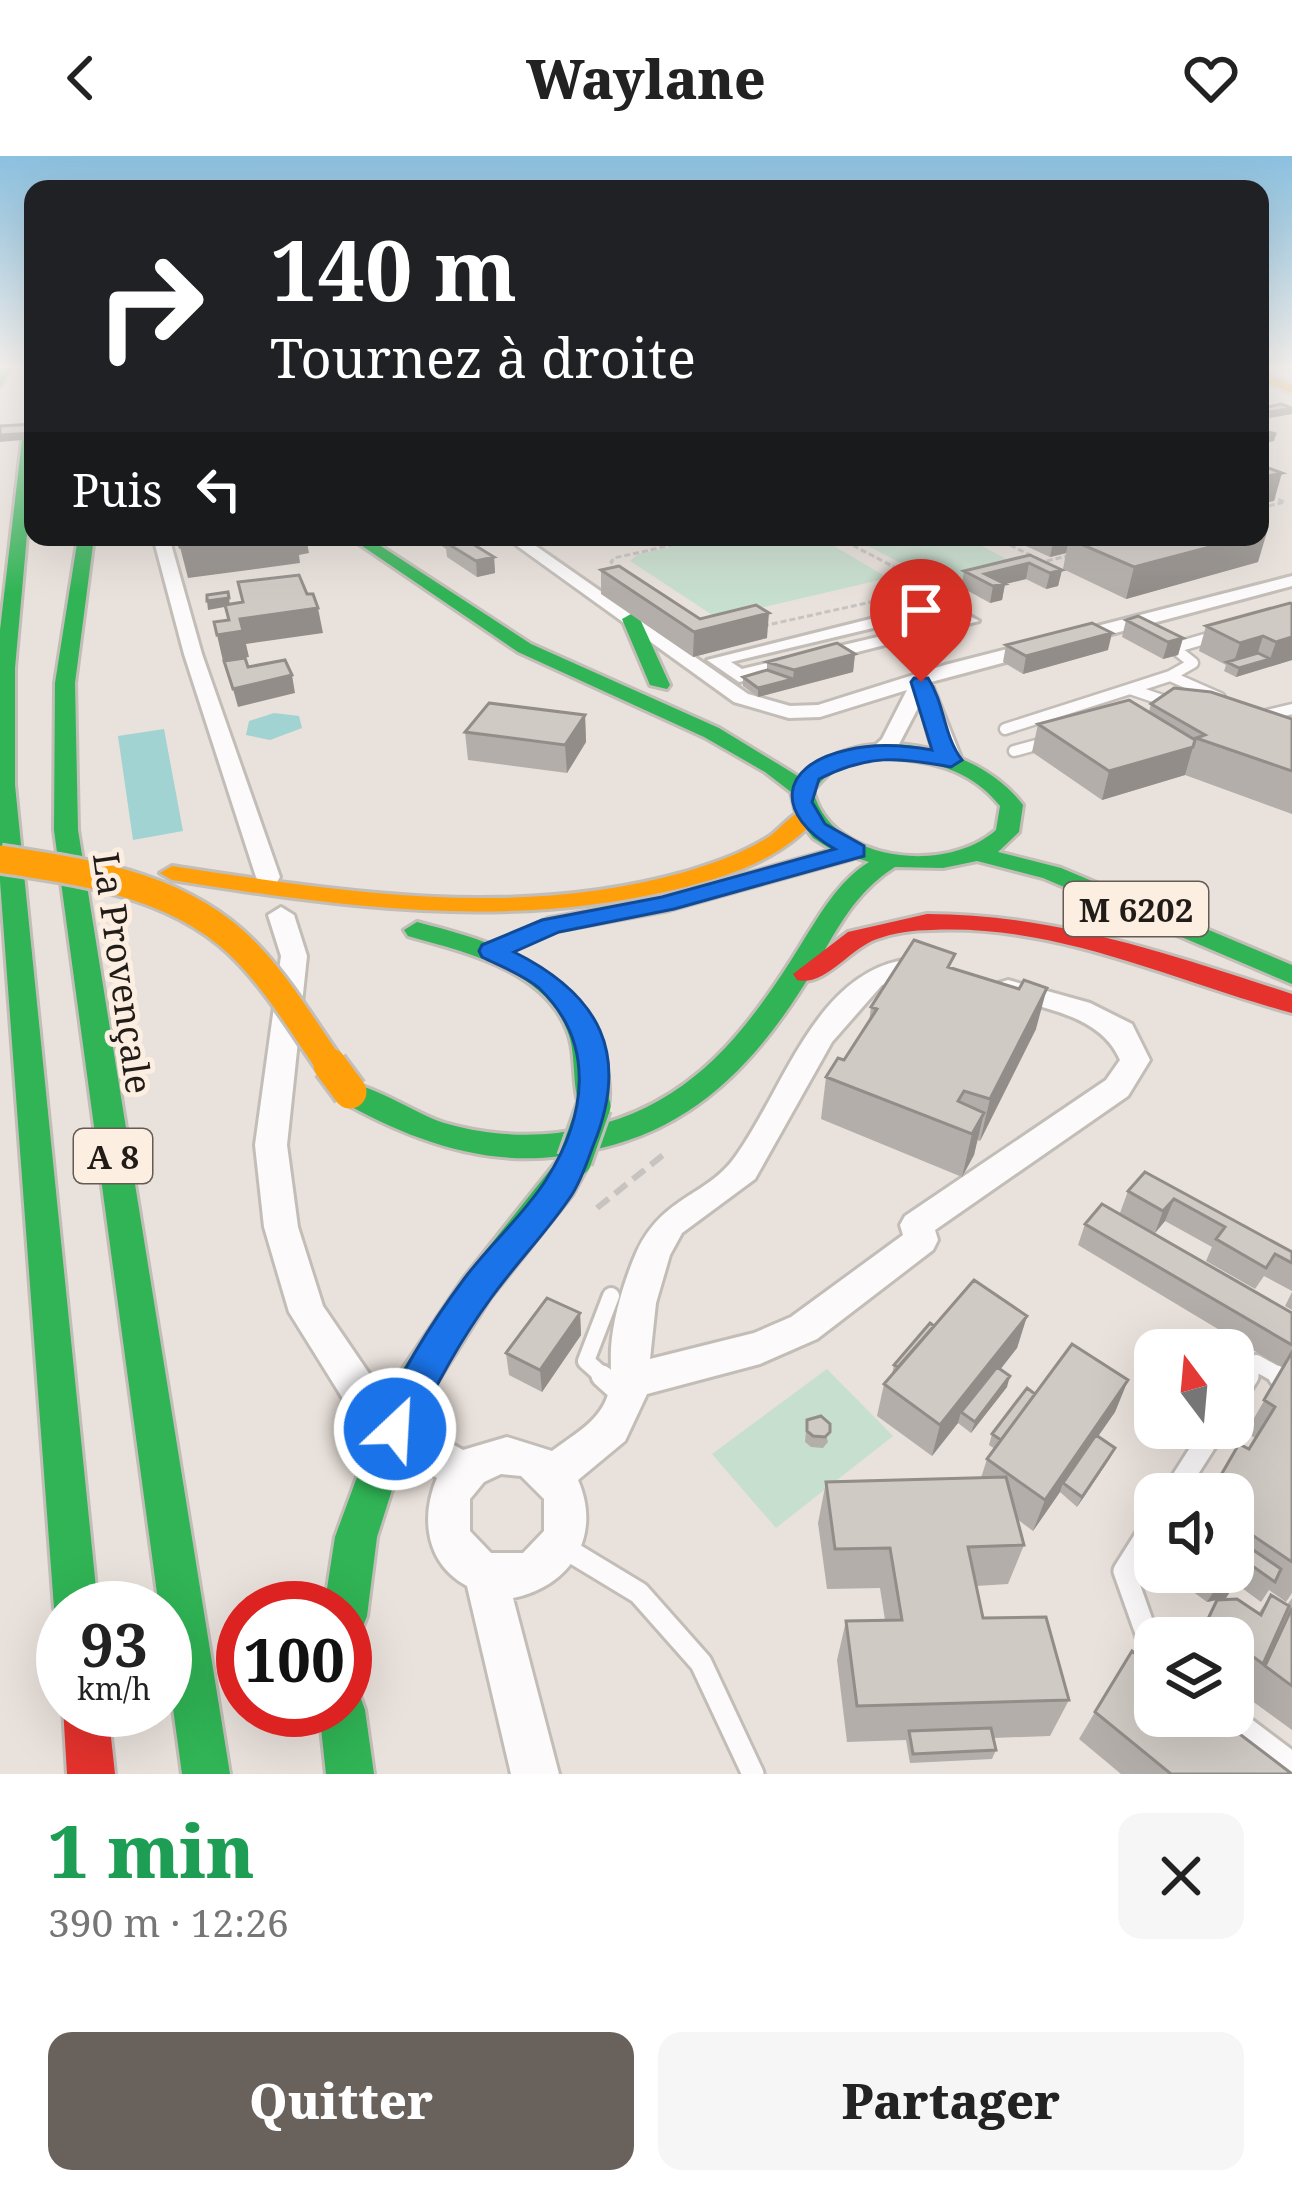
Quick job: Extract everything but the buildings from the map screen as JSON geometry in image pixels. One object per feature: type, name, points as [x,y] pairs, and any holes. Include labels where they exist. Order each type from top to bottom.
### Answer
[{"type":"main road","name":"A 8","points":[[24,487],[6,605],[4,785],[74,1581]]},
{"type":"main road","points":[[0,490],[20,521]]},
{"type":"main road","name":"La Provençale","points":[[84,546],[64,660],[61,767],[66,830],[206,1774]]},
{"type":"main road","points":[[0,842],[403,908],[534,911],[622,898],[716,870],[783,838],[804,802],[811,775],[850,755],[880,751],[951,760],[997,784],[1021,821],[997,844],[976,854],[920,863],[856,851],[834,841],[804,802],[761,758],[550,661],[371,546]]},
{"type":"main road","points":[[408,546],[548,632],[660,685],[800,743],[850,755]]},
{"type":"main road","points":[[631,619],[660,685]]},
{"type":"main road","name":"M 6202","points":[[1074,851],[1292,946]]},
{"type":"main road","name":"M 6202","points":[[976,854],[1052,873],[1292,975]]},
{"type":"main road","points":[[0,859],[154,892],[210,920],[243,947],[325,1064],[375,1111],[413,1129],[464,1144],[513,1149],[616,1136],[661,1119],[727,1072],[788,990],[855,884],[889,860]]},
{"type":"main road","points":[[172,873],[492,951],[546,979],[581,1019],[598,1077],[594,1106],[575,1160],[560,1186],[477,1288],[412,1388],[356,1537],[350,1581]]},
{"type":"main road","points":[[788,990],[843,946],[873,931],[917,921],[971,919],[1030,928],[1292,1004]]},
{"type":"main road","points":[[88,1737],[91,1774]]},
{"type":"main road","points":[[345,1737],[350,1774]]},
{"type":"street","points":[[163,546],[193,654],[295,956],[271,1145],[281,1227],[307,1312],[382,1426],[467,1474]]},
{"type":"street","points":[[526,546],[741,698],[770,709],[820,711],[952,669],[1292,581]]},
{"type":"street","points":[[942,606],[970,621],[884,659],[739,676],[716,660],[831,626],[942,606]]},
{"type":"street","points":[[831,626],[921,682],[929,695],[938,744],[951,760]]},
{"type":"street","points":[[880,751],[897,731],[921,682]]},
{"type":"street","points":[[554,1474],[611,1428],[630,1389],[630,1348],[638,1303],[652,1254],[670,1224],[744,1170],[821,1036],[872,979],[903,968],[932,965],[1080,1010],[1122,1031],[1135,1060],[1117,1088],[917,1225],[921,1240],[804,1328],[760,1348],[630,1389]]},
{"type":"street","points":[[521,1457],[554,1474],[569,1507],[559,1545],[527,1571],[486,1575],[466,1565],[452,1550],[445,1531],[446,1510],[453,1490],[467,1474],[484,1463],[521,1457]]},
{"type":"street","points":[[486,1575],[535,1774]]},
{"type":"lane","points":[[1005,729],[1171,676],[1193,663],[1174,648],[1237,629]]},
{"type":"lane","points":[[1171,676],[1228,701]]},
{"type":"lane","points":[[1130,688],[1191,710]]},
{"type":"lane","points":[[1247,709],[1266,717],[1292,709]]},
{"type":"lane","points":[[1015,751],[1075,734]]},
{"type":"lane","points":[[492,951],[551,926],[664,904],[856,851]]},
{"type":"lane","points":[[611,1296],[586,1361],[630,1389]]},
{"type":"lane","points":[[1254,1366],[1256,1363],[1292,1383]]},
{"type":"lane","points":[[559,1545],[639,1593],[701,1663],[753,1774]]},
{"type":"lane","points":[[1134,1555],[1124,1571],[1140,1617]]},
{"type":"lane","points":[[1254,1734],[1292,1763]]},
{"type":"path","points":[[1269,496],[1285,502],[1269,506]]},
{"type":"path","points":[[632,578],[613,565],[612,559],[669,546]]},
{"type":"path","points":[[754,628],[934,588],[854,546]]},
{"type":"path","points":[[1012,546],[1044,562]]},
{"type":"path","points":[[1022,567],[1084,552]]},
{"type":"green space","points":[[676,546],[834,546],[888,578],[717,618],[630,561],[638,554]]},
{"type":"green space","points":[[869,546],[982,546],[1012,562],[970,578],[950,578],[910,567]]},
{"type":"green space","points":[[827,1369],[893,1436],[776,1528],[712,1454]]},
{"type":"water","points":[[274,713],[299,716],[302,728],[270,740],[246,735],[249,721]]},
{"type":"water","points":[[164,729],[183,831],[133,840],[118,736]]},
{"type":"traffic: fast","points":[[24,488],[5,668],[4,785],[74,1581]]},
{"type":"traffic: fast","points":[[85,546],[65,683],[66,830],[206,1774]]},
{"type":"traffic: fast","points":[[370,546],[525,648],[743,749],[802,789]]},
{"type":"traffic: fast","points":[[631,619],[660,685]]},
{"type":"traffic: fast","points":[[880,751],[936,757],[985,778],[1012,805],[1007,832],[988,848],[966,857],[917,862],[864,854],[822,833],[809,817],[802,789],[827,763],[880,751]]},
{"type":"traffic: fast","points":[[977,854],[1052,873],[1292,975]]},
{"type":"traffic: fast","points":[[350,1092],[397,1118],[447,1136],[500,1145],[553,1145],[605,1136],[655,1118],[701,1090],[741,1053],[847,894],[889,860]]},
{"type":"traffic: fast","points":[[417,930],[490,952],[546,982],[582,1030],[591,1063],[594,1106]]},
{"type":"traffic: fast","points":[[575,1160],[594,1106]]},
{"type":"traffic: fast","points":[[412,1388],[477,1288],[560,1186],[575,1160]]},
{"type":"traffic: fast","points":[[378,1471],[412,1388]]},
{"type":"traffic: fast","points":[[350,1581],[356,1537],[378,1471]]},
{"type":"traffic: fast","points":[[345,1737],[350,1774]]},
{"type":"traffic: slow","points":[[172,873],[367,901],[493,907],[557,904],[621,895],[720,869],[767,848],[806,816]]},
{"type":"traffic: slow","points":[[0,859],[132,885],[193,910],[221,928],[260,967],[350,1092]]},
{"type":"traffic: jam","points":[[807,974],[867,933],[927,922],[980,922],[1033,928],[1141,954],[1292,1004]]},
{"type":"traffic: jam","points":[[88,1737],[91,1774]]},
{"type":"route","points":[[395,1429],[412,1388],[477,1288],[560,1186],[575,1160],[594,1106],[598,1077],[581,1019],[546,979],[492,951],[551,926],[664,904],[856,851],[817,829],[800,802],[802,789],[811,775],[850,755],[904,752],[951,760],[938,744],[929,695],[921,682]]}]
